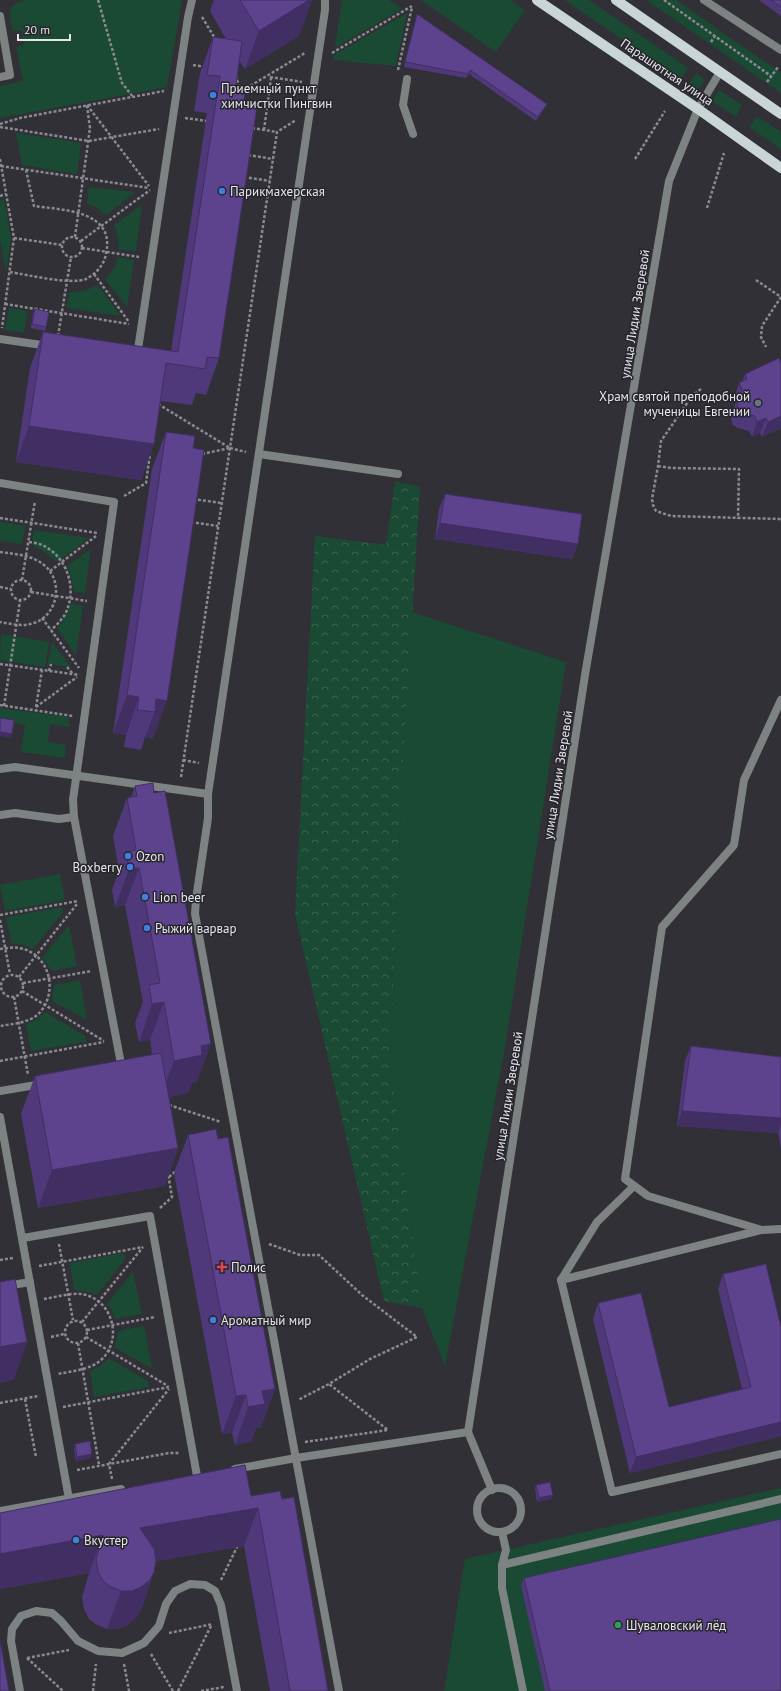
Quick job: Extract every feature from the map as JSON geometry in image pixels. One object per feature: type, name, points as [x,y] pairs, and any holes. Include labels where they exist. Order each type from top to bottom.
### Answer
[{"type":"main road","name":"Парашютная улица","points":[[537,0],[698,109],[781,168]]},
{"type":"main road","points":[[616,0],[781,114]]},
{"type":"street","points":[[325,0],[325,10],[208,794],[208,818],[196,899],[196,920],[339,1691]]},
{"type":"street","points":[[704,0],[781,50]]},
{"type":"street","points":[[129,357],[137,358],[170,127],[192,2]]},
{"type":"street","points":[[0,16],[10,75],[0,77]]},
{"type":"street","name":"улица Лидии Зверевой","points":[[468,1432],[584,682],[669,181],[698,109],[720,72]]},
{"type":"street","points":[[406,79],[403,105],[413,134]]},
{"type":"street","points":[[0,339],[57,347]]},
{"type":"street","points":[[259,454],[398,474]]},
{"type":"street","points":[[0,483],[114,502],[83,717],[73,800],[74,817],[122,1069],[114,1071]]},
{"type":"street","points":[[762,1230],[648,1196],[625,1179],[662,927],[734,846],[744,780],[781,700]]},
{"type":"street","points":[[0,769],[15,767],[75,777],[208,794]]},
{"type":"street","points":[[0,815],[15,813],[59,819],[74,817]]},
{"type":"street","points":[[0,1091],[53,1082]]},
{"type":"street","points":[[0,1117],[69,1499]]},
{"type":"street","points":[[634,1186],[597,1222],[561,1280],[612,1492],[781,1454]]},
{"type":"street","points":[[23,1238],[150,1216],[197,1476]]},
{"type":"street","points":[[561,1280],[762,1230],[781,1229]]},
{"type":"street","points":[[0,1287],[30,1282]]},
{"type":"street","points":[[228,1470],[296,1458],[468,1432],[492,1490]]},
{"type":"street","points":[[0,1511],[129,1488]]},
{"type":"street","points":[[492,1490],[506,1490],[513,1493],[520,1506],[521,1513],[515,1526],[502,1532],[489,1530],[484,1527],[478,1517],[477,1512],[480,1501],[487,1492],[492,1490]]},
{"type":"street","points":[[502,1565],[781,1499]]},
{"type":"street","points":[[502,1532],[506,1550],[502,1565],[502,1588],[523,1691]]},
{"type":"street","points":[[20,1691],[11,1641],[12,1629],[21,1616],[36,1612],[52,1613],[62,1621],[78,1641],[98,1652],[122,1653],[144,1643],[159,1626],[166,1604],[175,1591],[190,1584],[205,1585],[215,1592],[221,1605],[236,1688]]},
{"type":"path","points":[[98,0],[122,83],[133,97]]},
{"type":"path","points":[[664,0],[772,76]]},
{"type":"path","points":[[192,2],[219,46]]},
{"type":"path","points":[[332,53],[412,6],[397,77]]},
{"type":"path","points":[[711,42],[715,36]]},
{"type":"path","points":[[331,60],[333,45]]},
{"type":"path","points":[[305,60],[307,46]]},
{"type":"path","points":[[240,92],[306,53]]},
{"type":"path","points":[[181,63],[212,67]]},
{"type":"path","points":[[767,82],[778,67]]},
{"type":"path","points":[[235,71],[240,92],[239,99]]},
{"type":"path","points":[[301,89],[303,75]]},
{"type":"path","points":[[266,77],[302,82]]},
{"type":"path","points":[[264,130],[271,78]]},
{"type":"path","points":[[0,124],[20,118],[176,89]]},
{"type":"path","points":[[87,105],[152,189]]},
{"type":"path","points":[[75,237],[90,128],[87,105]]},
{"type":"path","points":[[635,159],[665,111]]},
{"type":"path","points":[[249,128],[277,132],[296,120],[297,114]]},
{"type":"path","points":[[172,116],[211,122]]},
{"type":"path","points":[[0,127],[88,141],[170,127]]},
{"type":"path","points":[[180,779],[277,132]]},
{"type":"path","points":[[707,208],[724,153]]},
{"type":"path","points":[[244,155],[273,159]]},
{"type":"path","points":[[0,161],[14,238],[0,339]]},
{"type":"path","points":[[1,166],[152,189]]},
{"type":"path","points":[[10,272],[67,281],[86,279],[100,268],[107,252],[106,235],[101,226],[94,219],[78,212],[34,206],[26,170]]},
{"type":"path","points":[[241,177],[270,181]]},
{"type":"path","points":[[81,241],[152,189]]},
{"type":"path","points":[[0,196],[6,194]]},
{"type":"path","points":[[68,237],[75,237],[81,241],[82,248],[77,256],[71,257],[65,254],[62,245],[68,237]]},
{"type":"path","points":[[14,238],[62,245]]},
{"type":"path","points":[[82,248],[152,258]]},
{"type":"path","points":[[57,347],[71,257]]},
{"type":"path","points":[[5,304],[131,324],[94,274]]},
{"type":"path","points":[[756,280],[781,297],[762,326],[761,337],[766,347]]},
{"type":"path","points":[[701,389],[692,396],[661,440],[652,505],[656,511],[663,515],[671,516],[738,519],[781,518]]},
{"type":"path","points":[[157,412],[160,396]]},
{"type":"path","points":[[158,404],[230,448],[250,452]]},
{"type":"path","points":[[200,454],[230,448]]},
{"type":"path","points":[[114,502],[146,483],[151,450]]},
{"type":"path","points":[[148,465],[156,463]]},
{"type":"path","points":[[658,466],[671,468],[739,469],[738,519]]},
{"type":"path","points":[[22,580],[37,488]]},
{"type":"path","points":[[192,507],[192,499],[222,503]]},
{"type":"path","points":[[0,518],[100,533],[50,571]]},
{"type":"path","points":[[190,522],[218,526]]},
{"type":"path","points":[[29,542],[40,544],[50,549],[62,562],[69,579],[70,598],[64,616],[51,630]]},
{"type":"path","points":[[0,552],[26,556],[37,560],[50,571],[56,588],[54,604],[50,611],[35,623],[16,624],[0,622]]},
{"type":"path","points":[[22,580],[30,586],[31,592],[26,599],[20,601],[12,595],[11,589],[16,581],[22,580]]},
{"type":"path","points":[[0,587],[11,589]]},
{"type":"path","points":[[31,592],[100,603]]},
{"type":"path","points":[[4,706],[20,601]]},
{"type":"path","points":[[36,709],[79,676],[80,668],[42,618]]},
{"type":"path","points":[[0,664],[89,678]]},
{"type":"path","points":[[50,671],[51,664]]},
{"type":"path","points":[[67,667],[73,675]]},
{"type":"path","points":[[36,709],[42,670]]},
{"type":"path","points":[[0,705],[83,717]]},
{"type":"path","points":[[183,760],[202,764]]},
{"type":"path","points":[[0,915],[80,900],[19,976]]},
{"type":"path","points":[[0,920],[10,974]]},
{"type":"path","points":[[0,949],[18,948],[36,956],[43,963],[50,979],[49,998],[45,1005],[34,1016],[19,1023],[0,1026]]},
{"type":"path","points":[[23,983],[104,969]]},
{"type":"path","points":[[10,974],[19,976],[23,983],[22,991],[19,995],[14,997],[4,994],[0,988],[4,978],[10,974]]},
{"type":"path","points":[[0,1061],[106,1042],[22,991]]},
{"type":"path","points":[[14,997],[30,1086]]},
{"type":"path","points":[[162,1102],[222,1123]]},
{"type":"path","points":[[169,1177],[181,1166]]},
{"type":"path","points":[[150,1216],[172,1197],[167,1169]]},
{"type":"path","points":[[57,1233],[73,1320]]},
{"type":"path","points":[[268,1236],[271,1252]]},
{"type":"path","points":[[269,1244],[300,1255],[319,1255],[362,1295],[418,1337],[370,1358],[329,1384],[298,1400]]},
{"type":"path","points":[[28,1268],[155,1245]]},
{"type":"path","points":[[82,1322],[143,1247]]},
{"type":"path","points":[[0,1260],[16,1257]]},
{"type":"path","points":[[34,1301],[80,1294],[90,1297],[99,1302],[106,1309],[114,1335],[108,1351],[102,1359],[94,1365],[82,1369],[47,1375]]},
{"type":"path","points":[[87,1330],[168,1315]]},
{"type":"path","points":[[73,1320],[82,1322],[87,1330],[84,1340],[78,1343],[71,1342],[64,1334],[65,1327],[73,1320]]},
{"type":"path","points":[[86,1337],[170,1387]]},
{"type":"path","points":[[78,1343],[99,1465]]},
{"type":"path","points":[[305,1434],[306,1441],[388,1430],[329,1384]]},
{"type":"path","points":[[53,1408],[180,1386]]},
{"type":"path","points":[[114,1490],[109,1464],[170,1387]]},
{"type":"path","points":[[297,1392],[300,1407]]},
{"type":"path","points":[[0,1403],[51,1394]]},
{"type":"path","points":[[25,1399],[36,1457]]},
{"type":"path","points":[[64,1472],[169,1453],[193,1454]]},
{"type":"path","points":[[215,1592],[239,1541]]},
{"type":"path","points":[[159,1626],[169,1633],[224,1622]]},
{"type":"path","points":[[178,1691],[212,1624]]},
{"type":"path","points":[[15,1660],[70,1650],[78,1641]]},
{"type":"path","points":[[144,1643],[173,1691]]},
{"type":"path","points":[[93,1691],[98,1652]]},
{"type":"path","points":[[122,1653],[129,1691]]},
{"type":"path","points":[[27,1658],[63,1691]]},
{"type":"path","points":[[201,1691],[236,1688]]},
{"type":"green space","points":[[26,0],[182,0],[167,87],[0,118],[0,86],[23,81],[16,47],[24,45],[21,30],[13,31],[10,20],[10,11],[19,2]]},
{"type":"green space","points":[[342,0],[389,0],[402,9],[335,48]]},
{"type":"green space","points":[[421,0],[510,0],[525,10],[496,52]]},
{"type":"green space","points":[[565,0],[589,0],[688,68],[681,80]]},
{"type":"green space","points":[[646,0],[676,0],[781,73],[781,93]]},
{"type":"green space","points":[[407,13],[396,66],[333,60],[334,55]]},
{"type":"green space","points":[[696,73],[705,80],[697,91],[688,85]]},
{"type":"green space","points":[[719,90],[742,105],[736,117],[712,101]]},
{"type":"green space","points":[[757,116],[781,132],[781,149],[749,127]]},
{"type":"green space","points":[[16,133],[81,143],[77,174],[22,165]]},
{"type":"green space","points":[[89,187],[136,192],[106,215],[87,203]]},
{"type":"green space","points":[[4,199],[11,238],[6,272],[0,240],[0,200]]},
{"type":"green space","points":[[142,205],[136,251],[119,250],[118,237],[114,225]]},
{"type":"green space","points":[[118,257],[134,260],[127,307],[105,279],[115,267]]},
{"type":"green space","points":[[98,285],[121,316],[67,308],[69,292],[84,291]]},
{"type":"green space","points":[[9,308],[27,311],[24,333],[5,330]]},
{"type":"green space","points":[[395,482],[414,485],[420,488],[402,783],[390,1062],[422,1308],[384,1301],[295,914],[315,536],[386,545]]},
{"type":"green space","points":[[0,522],[25,526],[22,544],[0,541]]},
{"type":"green space","points":[[34,530],[89,538],[57,562],[42,550],[32,545]]},
{"type":"green space","points":[[91,549],[85,593],[74,591],[67,566]]},
{"type":"green space","points":[[71,604],[83,606],[76,655],[57,628],[62,622]]},
{"type":"green space","points":[[412,612],[566,662],[504,1053],[445,1366],[422,1308],[390,1062],[402,783]]},
{"type":"green space","points":[[1,634],[49,642],[45,667],[0,660]]},
{"type":"green space","points":[[52,642],[71,667],[48,664]]},
{"type":"green space","points":[[0,708],[69,717],[69,727],[50,724],[48,742],[66,745],[65,758],[21,752],[25,725],[0,720]]},
{"type":"green space","points":[[60,874],[65,900],[5,911],[0,885]]},
{"type":"green space","points":[[62,907],[63,912],[33,949],[23,945],[11,943],[6,917]]},
{"type":"green space","points":[[69,925],[77,966],[52,971],[42,958]]},
{"type":"green space","points":[[80,980],[87,1020],[52,1001],[54,985]]},
{"type":"green space","points":[[45,1012],[85,1036],[86,1042],[31,1051],[26,1024],[36,1020]]},
{"type":"green space","points":[[124,1253],[125,1259],[97,1295],[85,1291],[74,1290],[70,1263]]},
{"type":"green space","points":[[133,1272],[142,1314],[115,1319],[107,1304]]},
{"type":"green space","points":[[144,1326],[152,1368],[115,1348],[118,1331]]},
{"type":"green space","points":[[109,1358],[148,1381],[149,1387],[94,1397],[90,1371],[101,1366]]},
{"type":"green space","name":"Шуваловский лёд","points":[[781,1488],[781,1691],[444,1691],[465,1559]]},
{"type":"building","points":[[240,0],[309,0],[259,31]]},
{"type":"building","points":[[771,0],[781,0],[781,7]]},
{"type":"building","points":[[417,14],[547,104],[538,117],[470,70],[468,74],[405,62]]},
{"type":"building","points":[[213,37],[242,41],[235,92],[245,94],[243,105],[257,107],[219,358],[207,357],[205,369],[166,363],[154,444],[29,426],[43,332],[178,352],[220,76],[207,75]]},
{"type":"building","points":[[35,309],[49,312],[46,327],[32,324]]},
{"type":"building","name":"Храм святой преподобной мученицы Евгении","points":[[779,358],[781,363],[781,416],[768,422],[766,418],[757,422],[755,416],[744,413],[739,409],[737,398],[742,390],[739,383],[747,379],[745,374]]},
{"type":"building","points":[[166,432],[195,436],[193,448],[204,450],[167,701],[156,699],[155,712],[137,710],[139,697],[127,695]]},
{"type":"building","points":[[445,494],[582,514],[578,544],[440,523]]},
{"type":"building","points":[[0,718],[14,720],[12,734],[0,732]]},
{"type":"building","points":[[153,783],[154,793],[165,791],[211,1044],[201,1046],[202,1055],[174,1061],[164,1002],[152,1004],[149,985],[160,983],[139,868],[129,869],[126,852],[136,850],[127,798],[137,796],[135,786]]},
{"type":"building","points":[[691,1046],[781,1057],[781,1118],[682,1111]]},
{"type":"building","points":[[161,1053],[178,1148],[52,1170],[35,1076]]},
{"type":"building","points":[[216,1129],[218,1139],[228,1137],[275,1389],[262,1391],[265,1404],[248,1407],[246,1395],[236,1396],[188,1135]]},
{"type":"building","points":[[766,1264],[781,1327],[781,1422],[636,1457],[598,1303],[641,1293],[669,1407],[751,1387],[723,1274]]},
{"type":"building","points":[[15,1279],[27,1342],[0,1347],[0,1282]]},
{"type":"building","points":[[90,1441],[92,1454],[77,1457],[75,1444]]},
{"type":"building","points":[[245,1465],[251,1496],[280,1491],[282,1499],[294,1497],[328,1691],[290,1691],[258,1508],[140,1528],[154,1549],[156,1561],[154,1572],[150,1580],[141,1587],[132,1591],[121,1591],[111,1587],[103,1581],[98,1572],[96,1559],[103,1535],[0,1554],[0,1513]]},
{"type":"building","points":[[550,1482],[553,1495],[539,1498],[536,1485]]},
{"type":"building","name":"Шуваловский лёд","points":[[781,1519],[781,1691],[550,1691],[524,1578]]},
{"type":"building","points":[[0,1640],[9,1691],[0,1691]]},
{"type":"place","name":"Приемный пункт химчистки Пингвин","points":[[213,95]]},
{"type":"place","name":"Парикмахерская","points":[[222,191]]},
{"type":"place","name":"Храм святой преподобной мученицы Евгении","points":[[758,403]]},
{"type":"place","name":"Ozon","points":[[128,856]]},
{"type":"place","name":"Boxberry","points":[[130,867]]},
{"type":"place","name":"Lion beer","points":[[145,897]]},
{"type":"place","name":"Рыжий варвар","points":[[147,928]]},
{"type":"place","name":"Полис","points":[[222,1267]]},
{"type":"place","name":"Ароматный мир","points":[[213,1320]]},
{"type":"place","name":"Вкустер","points":[[76,1540]]},
{"type":"place","name":"Шуваловский лёд","points":[[618,1625]]}]
